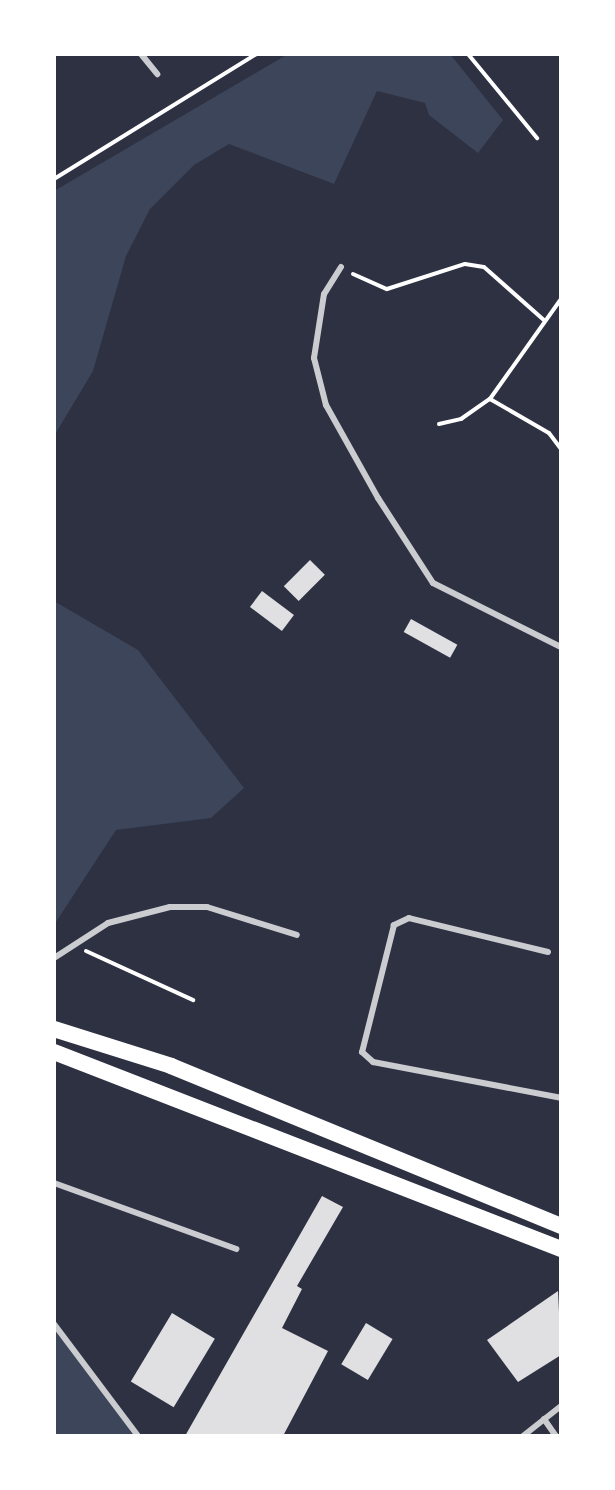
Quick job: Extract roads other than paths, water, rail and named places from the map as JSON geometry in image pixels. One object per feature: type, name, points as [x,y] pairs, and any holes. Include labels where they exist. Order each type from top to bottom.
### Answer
[{"type":"main road","points":[[54,1029],[171,1066],[561,1226]]},
{"type":"main road","points":[[54,1052],[561,1249]]},
{"type":"lane","points":[[141,54],[157,74]]},
{"type":"lane","points":[[341,267],[324,294],[314,358],[326,405],[378,498],[433,583],[561,647]]},
{"type":"lane","points":[[54,958],[108,923],[170,907],[207,907],[297,935]]},
{"type":"lane","points":[[548,952],[409,918],[394,925],[362,1052],[373,1062],[561,1098]]},
{"type":"lane","points":[[54,1183],[236,1249]]},
{"type":"lane","points":[[54,1324],[138,1436]]},
{"type":"lane","points":[[523,1436],[561,1406]]},
{"type":"lane","points":[[544,1419],[556,1436]]}]
